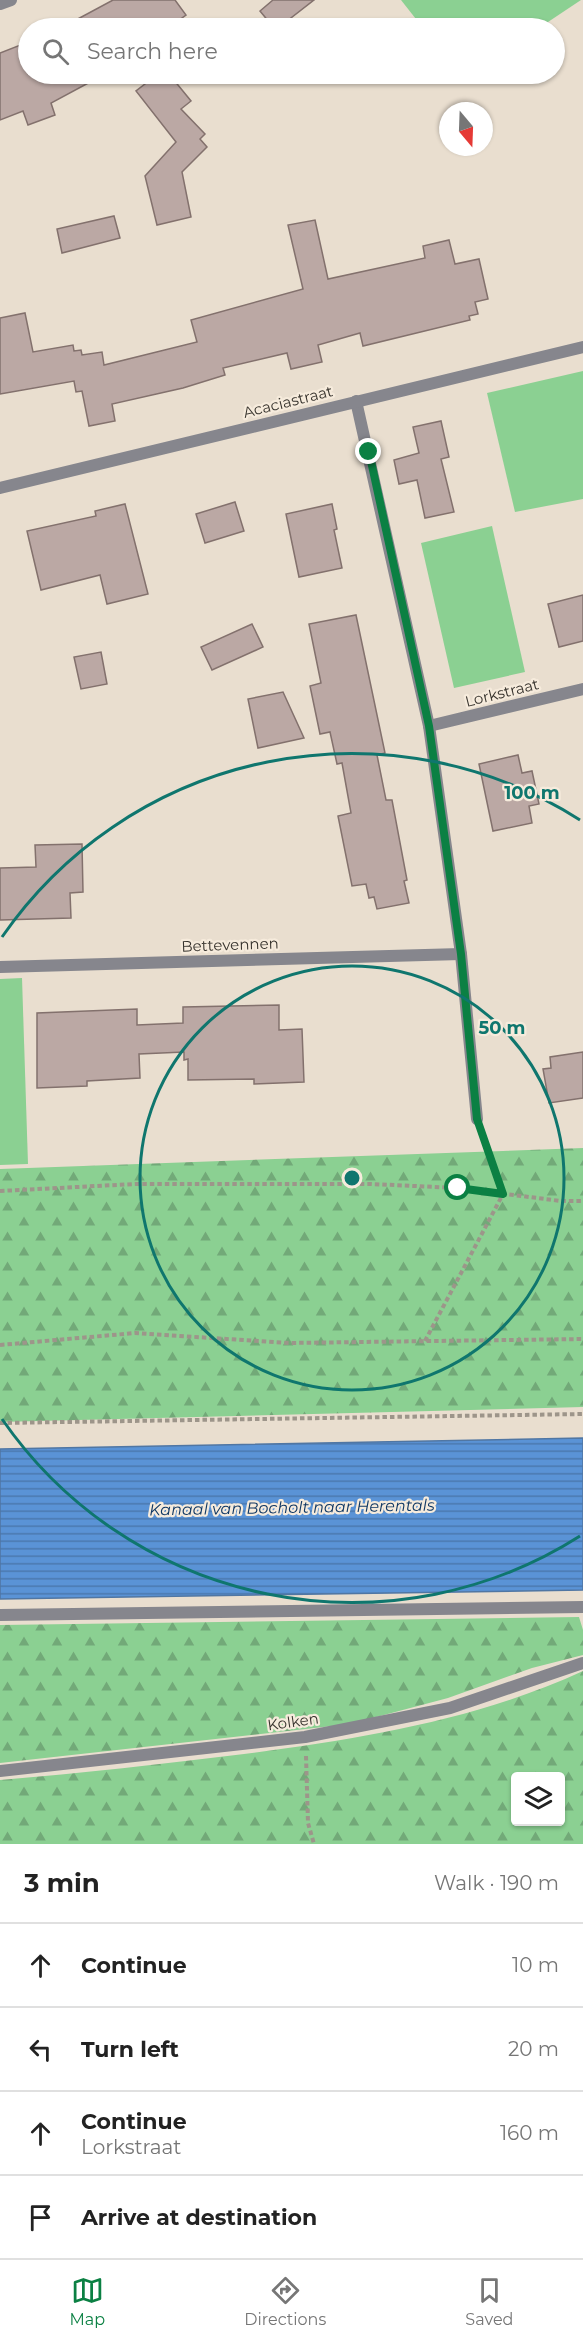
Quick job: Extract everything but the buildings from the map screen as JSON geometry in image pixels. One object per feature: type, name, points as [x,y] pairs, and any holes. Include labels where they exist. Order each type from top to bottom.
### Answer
[{"type":"street","points":[[0,4],[11,0]]},
{"type":"street","name":"Acaciastraat","points":[[0,488],[583,347]]},
{"type":"street","points":[[356,401],[429,726],[461,954],[477,1119]]},
{"type":"street","name":"Lorkstraat","points":[[429,726],[583,689]]},
{"type":"street","name":"Bettevennen","points":[[0,967],[461,954]]},
{"type":"street","points":[[0,1615],[583,1607]]},
{"type":"street","name":"Kolken","points":[[0,1772],[305,1737],[450,1707],[583,1663]]},
{"type":"path","points":[[424,1341],[503,1194],[477,1119]]},
{"type":"path","points":[[0,1191],[135,1184],[371,1184],[458,1188],[583,1201]]},
{"type":"path","points":[[0,1345],[135,1333],[288,1343],[583,1339]]},
{"type":"path","points":[[0,1423],[583,1414]]},
{"type":"path","points":[[305,1737],[308,1823],[314,1844]]},
{"type":"green space","points":[[401,0],[581,0],[554,18],[415,18]]},
{"type":"green space","points":[[583,371],[583,499],[515,512],[487,393]]},
{"type":"green space","points":[[492,526],[525,672],[454,688],[421,543]]},
{"type":"green space","points":[[22,978],[28,1164],[0,1165],[0,979]]},
{"type":"green space","points":[[583,1148],[583,1407],[0,1422],[0,1169]]},
{"type":"green space","points":[[579,1617],[583,1630],[583,1655],[532,1668],[448,1698],[350,1724],[0,1763],[0,1625]]},
{"type":"green space","points":[[583,1671],[583,1844],[0,1844],[0,1780],[244,1754],[331,1742],[417,1725],[501,1703]]},
{"type":"water","name":"Kanaal van Bocholt naar Herentals","points":[[583,1438],[583,1590],[0,1599],[0,1449]]},
{"type":"route","points":[[369,452],[429,726],[461,954],[477,1119],[503,1194],[458,1188]]}]
